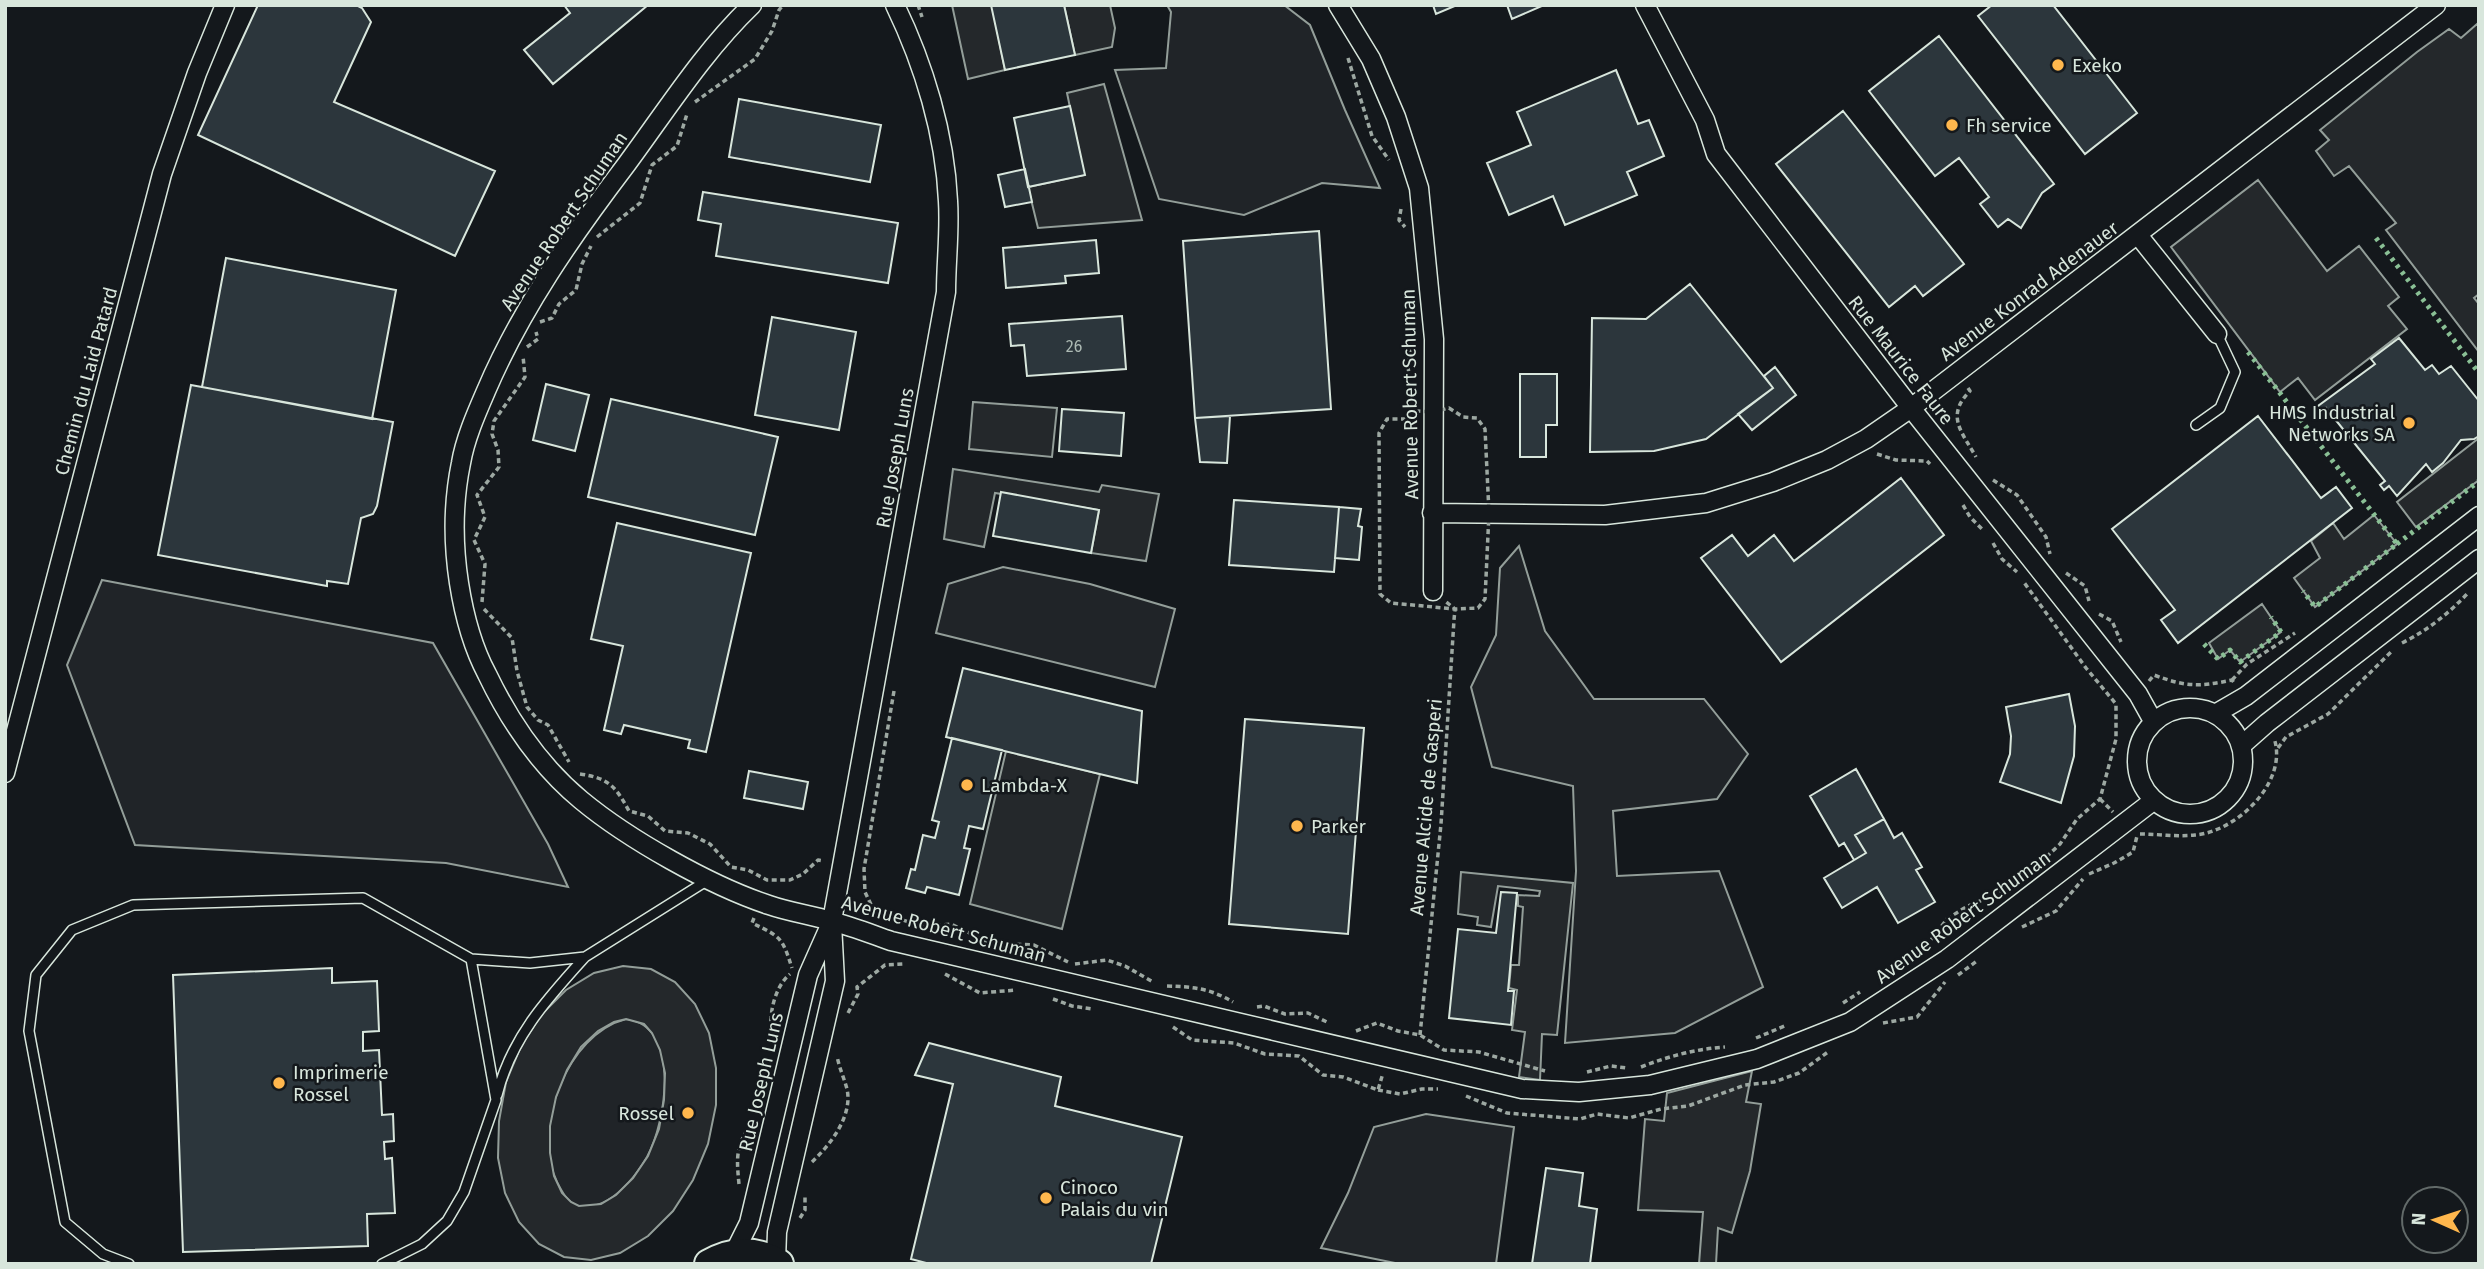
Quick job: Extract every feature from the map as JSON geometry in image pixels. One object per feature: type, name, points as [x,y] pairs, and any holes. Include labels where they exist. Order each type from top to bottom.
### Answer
[{"type":"main road","points":[[721,1259],[761,1255],[777,1263]]},
{"type":"street","name":"Chemin du Laid Patard","points":[[5,773],[162,174],[197,73],[225,5]]},
{"type":"street","name":"Avenue Robert Schuman","points":[[752,5],[697,69],[589,214],[537,290],[500,358],[476,415],[461,462],[454,555],[462,602],[478,658],[502,707],[543,762],[581,800],[639,842],[709,879],[771,906],[832,921],[891,941],[1522,1089],[1579,1092],[1650,1086],[1757,1059],[1850,1022],[1947,959],[2153,801]]},
{"type":"street","name":"Rue Joseph Luns","points":[[721,1259],[750,1223],[808,975],[832,921],[946,292],[948,201],[938,128],[912,40],[895,5]]},
{"type":"street","name":"Avenue Robert Schuman","points":[[1338,5],[1371,59],[1396,117],[1419,188],[1434,339],[1433,591]]},
{"type":"street","name":"Rue Maurice Faure","points":[[1645,5],[1706,120],[1716,154],[1911,408],[2138,694],[2153,722]]},
{"type":"street","name":"Avenue Konrad Adenauer","points":[[1432,513],[1605,515],[1706,503],[1773,482],[1827,460],[1866,439],[1911,408],[2436,5]]},
{"type":"street","name":"Avenue Konrad Adenauer","points":[[2138,235],[2217,334]]},
{"type":"street","points":[[2215,713],[2246,696],[2479,516]]},
{"type":"street","points":[[2241,746],[2479,559]]},
{"type":"street","points":[[2199,708],[2215,713],[2236,733],[2241,746],[2243,764],[2239,781],[2231,796],[2218,807],[2202,814],[2185,815],[2168,811],[2153,801],[2139,779],[2136,752],[2142,736],[2153,722],[2167,712],[2199,708]]},
{"type":"street","name":"Rue Joseph Luns","points":[[777,1263],[777,1231],[835,981],[832,921]]},
{"type":"lane","points":[[2196,425],[2220,408],[2235,372],[2217,334]]},
{"type":"lane","points":[[382,1264],[422,1244],[447,1221],[464,1192],[516,1044],[537,1011],[585,957],[709,879]]},
{"type":"lane","points":[[129,1264],[103,1254],[65,1222],[29,1031],[36,975],[72,930],[133,905],[363,898],[471,959],[530,963],[585,957]]},
{"type":"lane","points":[[471,959],[496,1100]]},
{"type":"path","points":[[569,762],[548,725],[538,720],[527,707],[517,671],[512,638],[482,608],[485,564],[474,540],[485,517],[477,495],[499,467],[498,450],[492,434],[494,421],[525,377],[523,351],[538,339],[536,331],[540,322],[552,318],[559,304],[576,290],[582,264],[594,239],[640,203],[652,165],[677,146],[690,106],[755,59],[772,31],[783,5]]},
{"type":"path","points":[[918,5],[926,28]]},
{"type":"path","points":[[1346,52],[1372,136],[1393,164]]},
{"type":"path","points":[[1403,199],[1399,220],[1407,230]]},
{"type":"path","points":[[1413,318],[1409,368],[1417,411]]},
{"type":"path","points":[[1961,370],[1970,391],[1959,403],[1957,422],[1978,462]]},
{"type":"path","points":[[1866,439],[1875,453],[1896,460],[1927,461],[1934,468]]},
{"type":"path","points":[[1991,478],[2017,495],[2046,537],[2051,558]]},
{"type":"path","points":[[1919,956],[1947,919],[1966,907],[2003,891],[2024,870],[2039,863],[2060,844],[2077,819],[2100,799],[2116,739],[2116,704],[2032,596],[2020,576],[2002,559],[1989,536],[1970,517],[1960,500]]},
{"type":"path","points":[[2064,571],[2085,586],[2092,611],[2112,621],[2123,646]]},
{"type":"path","points":[[2277,749],[2286,737],[2328,714],[2397,645],[2421,634],[2441,619],[2476,584]]},
{"type":"path","name":"Avenue Alcide de Gasperi","points":[[1420,1035],[1441,824],[1454,609],[1433,591]]},
{"type":"path","points":[[2146,671],[2180,685],[2205,686],[2232,680],[2246,696]]},
{"type":"path","points":[[2138,694],[2154,676]]},
{"type":"path","points":[[894,690],[864,869],[865,892],[874,911],[925,927],[951,924],[990,943],[1034,945],[1073,965],[1107,960],[1125,966],[1161,985],[1199,987],[1214,991],[1237,1004]]},
{"type":"path","points":[[2100,799],[2123,824],[2137,834],[2197,835],[2232,822],[2259,799],[2273,776],[2277,749],[2267,723]]},
{"type":"path","points":[[575,774],[592,775],[607,781],[618,791],[629,811],[648,816],[665,831],[688,833],[710,844],[732,867],[748,870],[767,880],[790,880],[803,874],[818,860],[864,869]]},
{"type":"path","points":[[752,923],[778,936],[785,947],[793,972],[781,985],[774,1002],[771,1031],[775,1046]]},
{"type":"path","points":[[847,1015],[858,994],[857,987],[885,965],[911,964]]},
{"type":"path","points":[[944,973],[981,993],[1027,989]]},
{"type":"path","points":[[1839,1006],[1855,994],[1866,991]]},
{"type":"path","points":[[1049,998],[1083,1009],[1102,1009]]},
{"type":"path","points":[[1248,1008],[1264,1006],[1285,1014],[1308,1013],[1335,1025]]},
{"type":"path","points":[[1164,1020],[1192,1040],[1234,1043],[1265,1054],[1299,1056],[1323,1074],[1343,1077],[1378,1090],[1398,1031]]},
{"type":"path","points":[[1350,1029],[1357,1031],[1377,1023],[1420,1035],[1444,1050],[1479,1052],[1555,1073]]},
{"type":"path","points":[[1751,1040],[1788,1025]]},
{"type":"path","points":[[1578,1074],[1611,1066],[1636,1069],[1667,1056],[1728,1046]]},
{"type":"path","points":[[806,1171],[834,1138],[845,1113],[847,1090],[836,1052]]},
{"type":"path","points":[[764,1092],[762,1068],[774,1054]]},
{"type":"path","points":[[739,1187],[737,1150],[759,1112]]},
{"type":"path","points":[[797,1227],[805,1210],[805,1194]]},
{"type":"shaded area","points":[[952,5],[992,5],[1005,70],[968,79]]},
{"type":"shaded area","points":[[1064,5],[1110,5],[1115,28],[1112,47],[1075,55]]},
{"type":"shaded area","points":[[1167,5],[1284,5],[1310,25],[1380,188],[1322,183],[1244,215],[1159,199],[1115,70],[1166,68],[1171,12]]},
{"type":"shaded area","points":[[2477,24],[2479,294],[2474,298],[2479,304],[2479,352],[2386,230],[2396,223],[2349,166],[2334,176],[2316,151],[2329,140],[2320,130],[2417,52],[2449,29],[2461,38]]},
{"type":"shaded area","points":[[1104,84],[1142,220],[1038,228],[1028,187],[1084,175],[1067,93]]},
{"type":"shaded area","points":[[2258,180],[2327,271],[2359,246],[2399,297],[2388,306],[2407,329],[2315,400],[2298,378],[2280,392],[2171,247]]},
{"type":"shaded area","points":[[973,402],[1057,408],[1052,457],[969,449]]},
{"type":"shaded area","points":[[2479,438],[2479,480],[2416,527],[2397,502]]},
{"type":"shaded area","points":[[953,469],[1099,492],[1102,485],[1159,494],[1146,561],[1091,553],[1099,510],[995,493],[984,547],[944,539]]},
{"type":"shaded area","points":[[2374,515],[2397,544],[2315,607],[2294,578],[2320,558],[2311,541],[2333,523],[2344,539]]},
{"type":"shaded area","points":[[1519,546],[1545,631],[1594,699],[1704,699],[1748,754],[1717,799],[1613,811],[1617,876],[1719,871],[1763,987],[1675,1033],[1565,1043],[1576,871],[1573,786],[1492,767],[1471,687],[1496,635],[1500,568]]},
{"type":"shaded area","points":[[1003,567],[1090,584],[1175,609],[1155,687],[936,633],[948,584]]},
{"type":"shaded area","points":[[102,580],[433,643],[548,844],[568,887],[446,863],[135,845],[67,665]]},
{"type":"shaded area","points":[[2262,604],[2281,632],[2240,662],[2230,650],[2218,659],[2209,643]]},
{"type":"shaded area","points":[[1006,751],[1100,774],[1062,929],[970,904]]},
{"type":"shaded area","points":[[1461,872],[1573,883],[1557,1035],[1542,1034],[1540,1080],[1519,1077],[1525,1032],[1512,1030],[1517,990],[1509,988],[1511,965],[1519,965],[1523,907],[1518,906],[1518,895],[1539,896],[1540,891],[1498,886],[1491,927],[1477,925],[1478,917],[1458,914]]},
{"type":"shaded area","name":"Rossel","points":[[623,966],[651,969],[675,982],[695,1004],[709,1033],[716,1068],[716,1105],[708,1144],[693,1180],[673,1211],[648,1236],[620,1253],[591,1260],[564,1257],[539,1244],[519,1222],[505,1193],[498,1158],[499,1121],[506,1082],[521,1046],[541,1015],[566,990],[594,973]],"holes":[[[626,1019],[644,1024],[660,1050],[665,1073],[659,1129],[648,1156],[633,1178],[616,1195],[601,1204],[579,1206],[562,1193],[554,1176],[550,1153],[550,1126],[556,1097],[567,1070],[581,1047],[598,1031]]]},
{"type":"shaded area","points":[[626,1019],[644,1025],[656,1038],[662,1056],[665,1077],[660,1122],[647,1157],[625,1186],[601,1203],[582,1207],[571,1202],[563,1193],[550,1160],[552,1111],[571,1063],[587,1043],[605,1028]]},
{"type":"shaded area","points":[[1752,1071],[1746,1102],[1761,1104],[1750,1171],[1732,1233],[1718,1228],[1716,1264],[1699,1264],[1703,1212],[1638,1210],[1645,1119],[1664,1121],[1667,1093]]},
{"type":"shaded area","points":[[1426,1114],[1514,1127],[1496,1264],[1400,1264],[1321,1248],[1348,1193],[1374,1127]]},
{"type":"building","points":[[258,5],[356,5],[362,8],[371,22],[334,102],[495,171],[455,256],[198,135]]},
{"type":"building","points":[[564,5],[648,5],[553,84],[524,50],[570,13]]},
{"type":"building","points":[[991,5],[1064,5],[1075,55],[1005,70]]},
{"type":"building","points":[[1433,5],[1457,5],[1436,14]]},
{"type":"building","points":[[1507,5],[1544,5],[1512,19]]},
{"type":"building","name":"Exeko","points":[[1992,5],[2053,5],[2137,113],[2085,154],[1978,16]]},
{"type":"building","name":"Fh service","points":[[1939,36],[2054,184],[2042,193],[2021,228],[2008,219],[1998,227],[1980,204],[1989,197],[1959,158],[1935,176],[1869,91]]},
{"type":"building","points":[[1616,70],[1638,124],[1649,120],[1664,156],[1627,172],[1637,195],[1565,225],[1553,196],[1509,215],[1487,163],[1531,145],[1517,112]]},
{"type":"building","points":[[739,99],[881,125],[870,182],[729,157]]},
{"type":"building","points":[[1070,106],[1085,175],[1028,187],[1014,118]]},
{"type":"building","points":[[1843,111],[1964,264],[1923,296],[1915,286],[1889,307],[1776,164]]},
{"type":"building","points":[[1025,169],[1032,202],[1005,207],[998,175]]},
{"type":"building","points":[[703,192],[898,223],[888,283],[716,256],[721,224],[698,220]]},
{"type":"building","points":[[1319,231],[1331,409],[1195,418],[1183,241]]},
{"type":"building","points":[[1096,240],[1099,273],[1065,276],[1066,283],[1006,288],[1003,248]]},
{"type":"building","points":[[226,258],[396,290],[372,419],[202,387]]},
{"type":"building","points":[[1690,284],[1773,388],[1706,439],[1654,451],[1590,452],[1592,318],[1646,319]]},
{"type":"building","points":[[1122,316],[1126,369],[1027,376],[1024,345],[1011,346],[1009,324]]},
{"type":"building","points":[[772,317],[856,332],[839,430],[755,415]]},
{"type":"building","name":"HMS Industrial Networks SA","points":[[2399,338],[2425,370],[2432,365],[2439,374],[2451,366],[2479,401],[2479,436],[2461,440],[2443,463],[2432,472],[2426,464],[2397,496],[2389,486],[2384,490],[2380,485],[2385,481],[2326,408],[2322,411],[2318,406],[2375,364],[2371,359]]},
{"type":"building","points":[[1775,367],[1796,395],[1752,430],[1738,414],[1773,388],[1764,376]]},
{"type":"building","points":[[1520,374],[1557,374],[1557,425],[1546,425],[1546,457],[1520,457]]},
{"type":"building","points":[[546,384],[589,395],[575,451],[533,440]]},
{"type":"building","points":[[191,385],[393,422],[377,506],[373,514],[361,518],[348,584],[327,581],[327,586],[158,555]]},
{"type":"building","points":[[611,399],[778,437],[755,535],[588,497]]},
{"type":"building","points":[[1062,409],[1124,413],[1121,456],[1059,451]]},
{"type":"building","points":[[1230,416],[1227,463],[1200,462],[1195,418]]},
{"type":"building","points":[[2258,416],[2321,498],[2336,487],[2352,508],[2178,643],[2161,620],[2175,610],[2112,529]]},
{"type":"building","points":[[1901,478],[1944,535],[1781,662],[1701,558],[1732,535],[1748,556],[1774,535],[1794,561]]},
{"type":"building","points":[[1001,492],[1099,510],[1091,553],[993,536]]},
{"type":"building","points":[[1234,500],[1339,507],[1334,572],[1229,565]]},
{"type":"building","points":[[1339,507],[1361,509],[1358,526],[1362,527],[1359,560],[1335,558]]},
{"type":"building","points":[[617,523],[751,553],[706,752],[688,748],[690,740],[624,725],[621,734],[604,730],[623,646],[591,639]]},
{"type":"building","points":[[963,668],[1142,711],[1137,783],[946,737]]},
{"type":"building","points":[[2069,694],[2075,726],[2074,756],[2061,803],[2000,782],[2010,754],[2011,736],[2006,707]]},
{"type":"building","name":"Parker","points":[[1245,719],[1364,728],[1348,934],[1229,924]]},
{"type":"building","name":"Lambda-X","points":[[952,738],[1002,750],[983,829],[969,826],[964,848],[970,849],[959,895],[927,887],[925,893],[906,888],[911,869],[915,870],[923,835],[935,838],[939,822],[932,820]]},
{"type":"building","points":[[1856,769],[1884,819],[1855,835],[1866,853],[1854,860],[1844,843],[1839,846],[1810,796]]},
{"type":"building","points":[[749,771],[808,782],[803,809],[744,798]]},
{"type":"building","points":[[1884,819],[1894,838],[1902,833],[1922,867],[1916,870],[1935,902],[1898,923],[1877,887],[1842,908],[1824,878],[1866,853],[1855,835]]},
{"type":"building","points":[[1501,892],[1517,893],[1508,991],[1514,991],[1511,1025],[1449,1018],[1458,929],[1496,933]]},
{"type":"building","name":"Imprimerie Rossel","points":[[332,968],[332,983],[377,981],[379,1031],[363,1032],[363,1051],[379,1050],[382,1115],[393,1114],[394,1141],[384,1142],[385,1159],[392,1158],[395,1213],[367,1214],[368,1246],[183,1252],[173,975]]},
{"type":"building","name":"Cinoco Palais du vin","points":[[929,1043],[1061,1077],[1055,1106],[1182,1137],[1151,1264],[930,1264],[911,1259],[953,1084],[915,1075]]},
{"type":"building","points":[[1546,1168],[1583,1173],[1579,1206],[1597,1209],[1590,1264],[1532,1264]]},
{"type":"hedge","points":[[2376,238],[2479,373]]},
{"type":"hedge","points":[[2248,352],[2397,544],[2315,607],[2303,591]]},
{"type":"hedge","points":[[2397,544],[2479,481]]},
{"type":"hedge","points":[[2204,644],[2218,659],[2230,650],[2240,662],[2281,632],[2271,617]]},
{"type":"place","name":"Exeko","points":[[2058,65]]},
{"type":"place","name":"Fh service","points":[[1952,125]]},
{"type":"place","name":"HMS Industrial Networks SA","points":[[2409,423]]},
{"type":"place","name":"Lambda-X","points":[[967,785]]},
{"type":"place","name":"Parker","points":[[1297,826]]},
{"type":"place","name":"Imprimerie Rossel","points":[[279,1083]]},
{"type":"place","name":"Rossel","points":[[688,1113]]},
{"type":"place","name":"Cinoco Palais du vin","points":[[1046,1198]]}]
